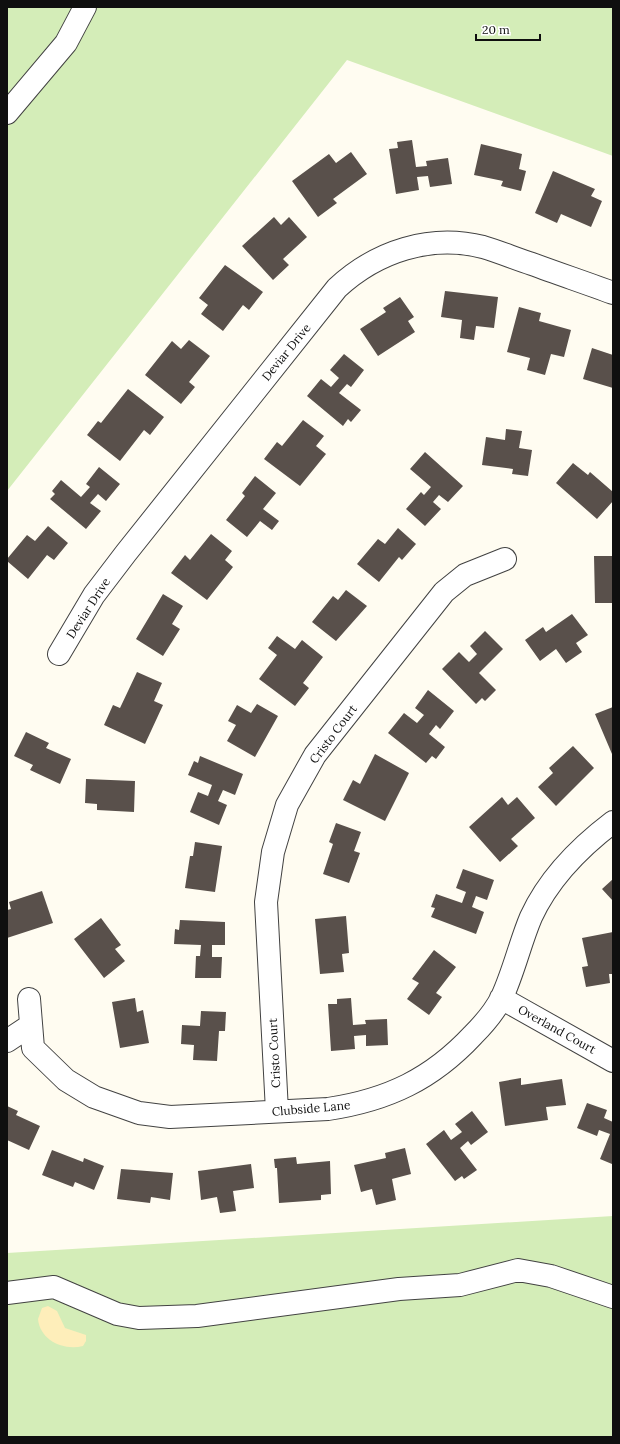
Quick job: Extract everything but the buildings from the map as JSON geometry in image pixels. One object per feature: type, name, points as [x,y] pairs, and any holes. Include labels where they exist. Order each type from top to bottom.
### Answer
[{"type":"street","points":[[7,113],[66,43],[85,7]]},
{"type":"street","name":"Deviar Drive","points":[[59,654],[94,595],[126,553],[337,288],[352,274],[395,251],[429,243],[449,243],[483,247],[613,293]]},
{"type":"street","name":"Cristo Court","points":[[277,1111],[266,902],[273,852],[287,805],[315,755],[444,592],[466,575],[506,560]]},
{"type":"street","name":"Clubside Lane","points":[[29,999],[33,1048],[66,1080],[94,1097],[139,1113],[170,1116],[277,1111],[350,1106],[382,1097],[406,1087],[439,1068],[462,1047],[485,1022],[502,998],[532,917],[544,894],[572,858],[613,822]]},
{"type":"street","name":"Overland Court","points":[[502,998],[613,1061]]},
{"type":"street","points":[[7,1041],[31,1025]]},
{"type":"street","points":[[7,1293],[54,1287],[117,1314],[139,1318],[197,1316],[399,1288],[460,1285],[518,1270],[551,1276],[613,1297]]},
{"type":"green space","points":[[7,7],[613,7],[613,156],[347,60],[7,491]]},
{"type":"green space","points":[[613,1216],[613,1437],[7,1437],[7,1253]]},
{"type":"sand","points":[[48,1306],[57,1311],[65,1328],[86,1335],[86,1341],[83,1346],[68,1347],[60,1345],[48,1338],[43,1333],[38,1319],[42,1308]]}]
